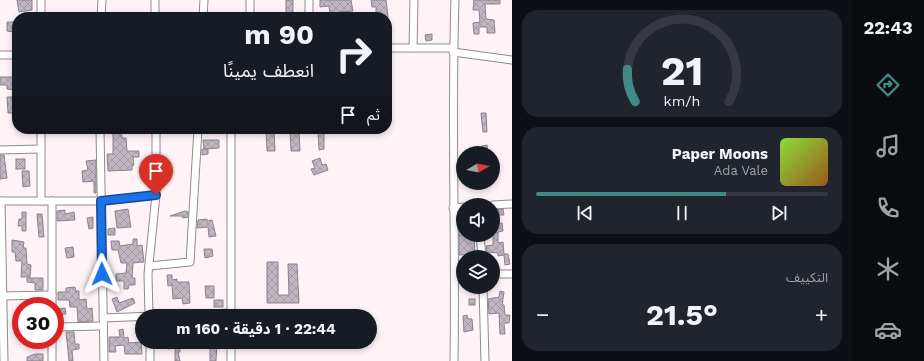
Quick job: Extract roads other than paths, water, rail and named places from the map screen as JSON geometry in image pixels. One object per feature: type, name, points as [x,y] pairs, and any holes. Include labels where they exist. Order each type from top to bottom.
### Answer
[{"type":"street","points":[[41,0],[41,12]]},
{"type":"street","points":[[102,0],[102,12]]},
{"type":"street","points":[[155,0],[155,12]]},
{"type":"street","points":[[203,12],[204,0]]},
{"type":"street","points":[[250,0],[250,12]]},
{"type":"street","points":[[309,0],[309,12]]},
{"type":"street","points":[[413,48],[414,0]]},
{"type":"street","points":[[454,361],[455,275],[453,208],[453,50],[455,0]]},
{"type":"street","points":[[392,48],[453,50],[512,60]]},
{"type":"street","points":[[0,55],[12,55]]},
{"type":"street","points":[[41,134],[41,201]]},
{"type":"street","points":[[100,134],[104,361]]},
{"type":"street","points":[[149,309],[149,266],[156,195],[156,134]]},
{"type":"street","points":[[149,266],[190,262],[198,134]]},
{"type":"street","points":[[231,309],[232,134]]},
{"type":"street","points":[[0,150],[41,149]]},
{"type":"street","points":[[4,361],[1,296],[0,201],[101,201],[156,195]]},
{"type":"street","points":[[1,296],[52,295],[52,201]]},
{"type":"street","points":[[500,205],[512,204]]},
{"type":"street","points":[[500,274],[512,274]]},
{"type":"street","points":[[483,294],[485,361]]},
{"type":"street","points":[[103,318],[135,316]]},
{"type":"street","points":[[64,327],[103,326]]},
{"type":"street","points":[[52,349],[52,361]]},
{"type":"street","points":[[150,349],[150,361]]},
{"type":"street","points":[[231,349],[231,361]]}]
